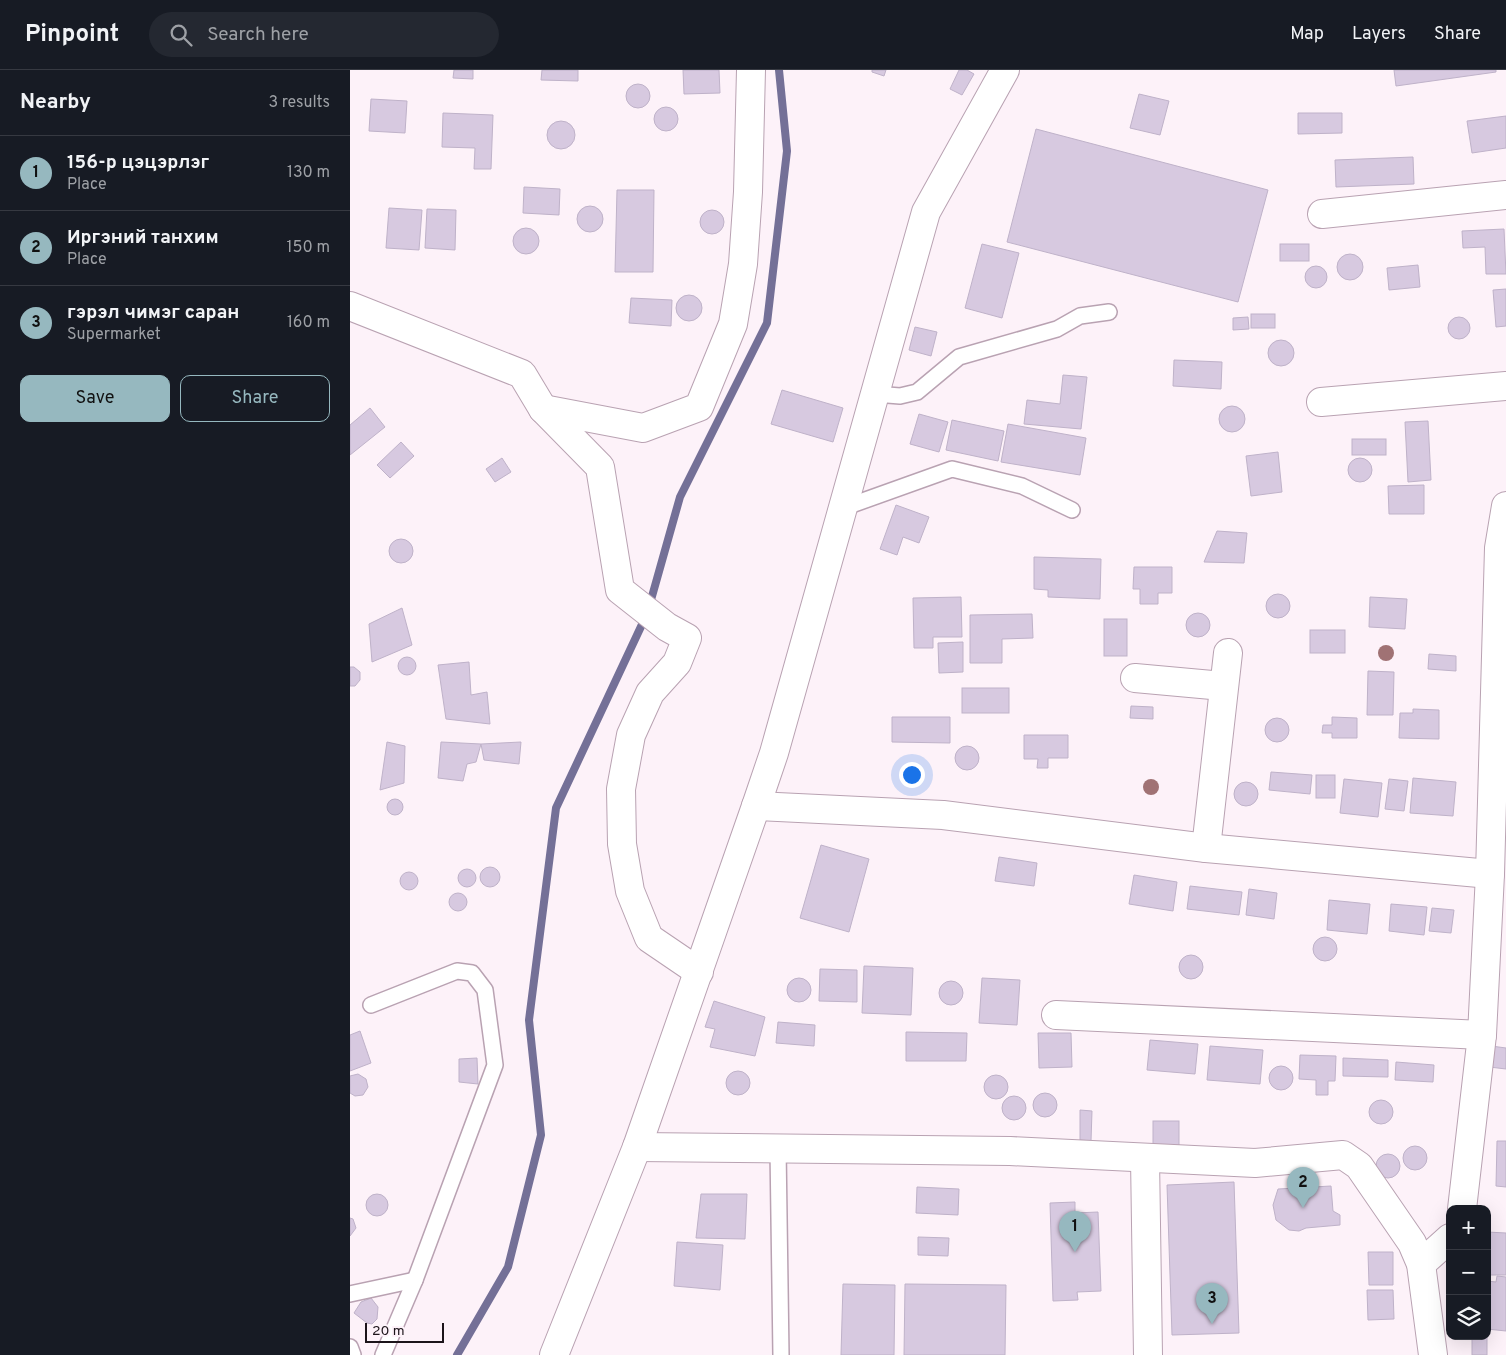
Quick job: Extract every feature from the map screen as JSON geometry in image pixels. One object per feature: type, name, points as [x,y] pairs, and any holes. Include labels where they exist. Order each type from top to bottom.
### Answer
[{"type":"street","points":[[544,409],[643,428],[699,407],[733,324],[743,264],[748,192],[751,70]]},
{"type":"street","points":[[554,1355],[637,1147],[774,753],[926,212],[1005,70]]},
{"type":"street","points":[[1322,214],[1506,195]]},
{"type":"street","points":[[350,306],[522,374],[544,409],[600,467],[620,590],[667,627],[687,638],[677,663],[650,693],[631,735],[621,789],[622,844],[630,891],[649,938],[699,972]]},
{"type":"street","points":[[1321,402],[1506,386]]},
{"type":"street","points":[[1462,1205],[1482,1036],[1490,874],[1499,548],[1506,506]]},
{"type":"street","points":[[1206,848],[1228,653]]},
{"type":"street","points":[[1135,678],[1223,686]]},
{"type":"street","points":[[756,806],[943,815],[1206,848],[1490,874]]},
{"type":"street","points":[[1056,1015],[1482,1036]]},
{"type":"street","points":[[637,1147],[1010,1151],[1255,1162],[1343,1156],[1359,1166],[1412,1243],[1421,1264],[1434,1355]]},
{"type":"street","points":[[1145,1158],[1148,1355]]},
{"type":"street","points":[[1421,1264],[1446,1242]]},
{"type":"lane","points":[[875,394],[900,396],[917,392],[959,357],[1057,329],[1080,316],[1109,312]]},
{"type":"lane","points":[[843,508],[952,469],[1022,486],[1072,510]]},
{"type":"lane","points":[[371,1006],[457,971],[472,973],[485,990],[495,1066],[415,1280],[382,1355]]},
{"type":"lane","points":[[778,1148],[781,1355]]},
{"type":"lane","points":[[350,1294],[415,1280]]},
{"type":"lane","points":[[350,1346],[353,1355]]},
{"type":"building","points":[[454,70],[473,70],[473,79],[453,78]]},
{"type":"building","points":[[542,70],[578,70],[578,81],[541,80]]},
{"type":"building","points":[[683,70],[719,70],[720,93],[684,94]]},
{"type":"building","points":[[872,70],[886,70],[884,76],[872,72]]},
{"type":"building","points":[[959,70],[967,70],[974,74],[962,95],[950,89]]},
{"type":"building","points":[[1394,70],[1496,70],[1496,72],[1396,86]]},
{"type":"building","points":[[638,84],[643,85],[649,91],[649,101],[643,107],[638,108],[633,107],[627,101],[626,96],[627,91],[633,85]]},
{"type":"building","points":[[1139,94],[1169,101],[1160,135],[1130,128]]},
{"type":"building","points":[[371,99],[407,101],[405,133],[369,131]]},
{"type":"building","points":[[666,107],[671,108],[677,114],[677,124],[671,130],[666,131],[661,130],[655,124],[654,119],[655,114],[661,108]]},
{"type":"building","points":[[443,113],[493,115],[491,169],[474,169],[475,148],[442,147]]},
{"type":"building","points":[[1298,113],[1342,113],[1342,133],[1298,134]]},
{"type":"building","points":[[1506,116],[1506,148],[1472,153],[1467,121]]},
{"type":"building","points":[[561,121],[571,125],[575,135],[571,145],[561,149],[551,145],[547,135],[551,125]]},
{"type":"building","points":[[1036,129],[1268,190],[1238,302],[1007,242]]},
{"type":"building","points":[[1413,157],[1414,184],[1336,187],[1335,160]]},
{"type":"building","points":[[524,187],[560,189],[559,215],[523,213]]},
{"type":"building","points":[[617,190],[654,190],[653,272],[615,272]]},
{"type":"building","points":[[590,206],[600,209],[603,219],[600,229],[590,232],[580,229],[577,219],[580,209]]},
{"type":"building","points":[[389,208],[422,210],[419,250],[386,248]]},
{"type":"building","points":[[427,209],[456,210],[455,250],[425,248]]},
{"type":"building","points":[[712,210],[721,213],[724,222],[721,231],[712,234],[703,231],[700,222],[703,213]]},
{"type":"building","points":[[526,228],[535,232],[539,241],[535,250],[526,254],[517,250],[513,241],[517,232]]},
{"type":"building","points":[[1504,229],[1506,274],[1486,274],[1485,247],[1463,248],[1462,231]]},
{"type":"building","points":[[982,244],[1019,253],[1002,318],[965,308]]},
{"type":"building","points":[[1280,244],[1309,244],[1309,261],[1280,261]]},
{"type":"building","points":[[1350,254],[1359,258],[1363,267],[1359,276],[1350,280],[1341,276],[1337,267],[1341,258]]},
{"type":"building","points":[[1418,265],[1420,287],[1389,290],[1387,268]]},
{"type":"building","points":[[1316,266],[1324,269],[1327,277],[1324,285],[1316,288],[1308,285],[1305,277],[1308,269]]},
{"type":"building","points":[[1506,289],[1506,326],[1496,327],[1493,290]]},
{"type":"building","points":[[689,295],[698,299],[702,308],[698,317],[689,321],[680,317],[676,308],[680,299]]},
{"type":"building","points":[[631,298],[672,300],[671,326],[629,323]]},
{"type":"building","points":[[1251,314],[1275,314],[1275,328],[1251,328]]},
{"type":"building","points":[[1248,317],[1249,329],[1233,330],[1233,318]]},
{"type":"building","points":[[1459,317],[1467,320],[1470,328],[1467,336],[1459,339],[1451,336],[1448,328],[1451,320]]},
{"type":"building","points":[[915,327],[937,332],[931,356],[909,350]]},
{"type":"building","points":[[1281,340],[1290,344],[1294,353],[1290,362],[1281,366],[1272,362],[1268,353],[1272,344]]},
{"type":"building","points":[[1174,360],[1222,362],[1221,389],[1173,386]]},
{"type":"building","points":[[1063,375],[1087,377],[1081,429],[1024,424],[1027,400],[1060,404]]},
{"type":"building","points":[[782,390],[843,408],[833,442],[771,424]]},
{"type":"building","points":[[1232,406],[1241,410],[1245,419],[1241,428],[1232,432],[1223,428],[1219,419],[1223,410]]},
{"type":"building","points":[[370,408],[385,427],[350,455],[350,425]]},
{"type":"building","points":[[919,414],[948,422],[939,452],[910,444]]},
{"type":"building","points":[[952,420],[1004,431],[998,461],[946,450]]},
{"type":"building","points":[[1428,421],[1431,480],[1408,482],[1405,422]]},
{"type":"building","points":[[1008,424],[1086,438],[1080,475],[1001,462]]},
{"type":"building","points":[[1352,439],[1386,439],[1386,455],[1352,455]]},
{"type":"building","points":[[401,442],[414,456],[390,478],[377,465]]},
{"type":"building","points":[[1278,452],[1282,492],[1251,496],[1246,456]]},
{"type":"building","points":[[502,458],[511,472],[495,482],[486,469]]},
{"type":"building","points":[[1360,458],[1365,459],[1371,465],[1371,475],[1365,481],[1360,482],[1355,481],[1349,475],[1348,470],[1349,465],[1355,459]]},
{"type":"building","points":[[1424,485],[1424,514],[1389,514],[1388,486]]},
{"type":"building","points":[[896,505],[929,517],[919,543],[903,537],[897,555],[880,549]]},
{"type":"building","points":[[1217,531],[1247,533],[1244,563],[1204,562]]},
{"type":"building","points":[[401,539],[410,542],[413,551],[410,560],[401,563],[392,560],[389,551],[392,542]]},
{"type":"building","points":[[1034,557],[1101,559],[1100,599],[1048,597],[1048,590],[1034,589]]},
{"type":"building","points":[[1134,567],[1172,567],[1172,593],[1158,593],[1158,604],[1140,604],[1140,589],[1133,589]]},
{"type":"building","points":[[1278,594],[1283,595],[1289,601],[1289,611],[1283,617],[1278,618],[1273,617],[1267,611],[1266,606],[1267,601],[1273,595]]},
{"type":"building","points":[[961,597],[962,637],[933,637],[933,648],[914,648],[913,598]]},
{"type":"building","points":[[1370,597],[1407,599],[1405,629],[1369,627]]},
{"type":"building","points":[[402,608],[412,645],[372,662],[369,624]]},
{"type":"building","points":[[1198,613],[1206,617],[1210,625],[1206,633],[1198,637],[1190,633],[1186,625],[1190,617]]},
{"type":"building","points":[[1032,614],[1033,638],[1002,639],[1002,663],[970,663],[970,615]]},
{"type":"building","points":[[1104,619],[1127,619],[1127,656],[1104,656]]},
{"type":"building","points":[[1310,630],[1345,630],[1345,653],[1310,653]]},
{"type":"building","points":[[963,642],[963,672],[939,673],[938,643]]},
{"type":"building","points":[[1429,654],[1456,656],[1456,671],[1428,669]]},
{"type":"building","points":[[403,657],[411,657],[416,662],[414,673],[403,675],[398,670],[398,662]]},
{"type":"building","points":[[469,662],[471,695],[487,692],[490,724],[446,719],[438,665]]},
{"type":"building","points":[[350,667],[354,667],[360,672],[360,680],[355,686],[350,686]]},
{"type":"building","points":[[1368,671],[1394,672],[1393,715],[1367,715]]},
{"type":"building","points":[[962,688],[1009,688],[1009,713],[962,713]]},
{"type":"building","points":[[1131,706],[1153,707],[1153,719],[1130,718]]},
{"type":"building","points":[[1413,709],[1439,710],[1439,739],[1399,738],[1400,713],[1413,713]]},
{"type":"building","points":[[892,717],[950,717],[950,743],[892,742]]},
{"type":"building","points":[[1332,717],[1357,718],[1357,738],[1332,738],[1332,733],[1322,733],[1323,725],[1332,725]]},
{"type":"building","points":[[1277,718],[1285,722],[1289,730],[1285,738],[1277,742],[1269,738],[1265,730],[1269,722]]},
{"type":"building","points":[[1024,735],[1068,735],[1068,758],[1048,758],[1048,768],[1037,768],[1038,759],[1024,759]]},
{"type":"building","points":[[387,742],[405,746],[404,783],[380,790]]},
{"type":"building","points":[[441,742],[481,744],[476,762],[467,764],[463,781],[438,778]]},
{"type":"building","points":[[521,742],[519,764],[484,760],[481,744]]},
{"type":"building","points":[[967,746],[975,750],[979,758],[975,766],[967,770],[959,766],[955,758],[959,750]]},
{"type":"building","points":[[1271,772],[1312,775],[1310,794],[1269,790]]},
{"type":"building","points":[[1316,775],[1335,775],[1335,798],[1316,798]]},
{"type":"building","points":[[1413,778],[1456,782],[1453,816],[1410,813]]},
{"type":"building","points":[[1344,779],[1382,783],[1378,817],[1340,813]]},
{"type":"building","points":[[1389,779],[1408,781],[1404,811],[1385,809]]},
{"type":"building","points":[[1246,782],[1254,786],[1258,794],[1254,802],[1246,806],[1238,802],[1234,794],[1238,786]]},
{"type":"building","points":[[395,799],[401,801],[403,807],[401,813],[395,815],[389,813],[387,807],[389,801]]},
{"type":"building","points":[[821,845],[869,859],[849,932],[800,918]]},
{"type":"building","points":[[999,857],[1037,863],[1034,886],[995,881]]},
{"type":"building","points":[[490,867],[497,870],[500,877],[497,884],[490,887],[483,884],[480,877],[483,870]]},
{"type":"building","points":[[463,869],[471,869],[476,874],[474,885],[463,887],[458,882],[458,874]]},
{"type":"building","points":[[409,872],[415,875],[418,881],[415,887],[409,890],[403,887],[400,881],[403,875]]},
{"type":"building","points":[[1134,875],[1177,882],[1173,911],[1129,904]]},
{"type":"building","points":[[1190,886],[1242,892],[1239,915],[1187,909]]},
{"type":"building","points":[[1249,889],[1277,893],[1274,919],[1246,915]]},
{"type":"building","points":[[458,893],[464,896],[467,902],[464,908],[458,911],[452,908],[449,902],[452,896]]},
{"type":"building","points":[[1329,900],[1370,904],[1367,934],[1327,930]]},
{"type":"building","points":[[1391,904],[1427,907],[1424,935],[1389,931]]},
{"type":"building","points":[[1432,908],[1454,910],[1451,933],[1429,931]]},
{"type":"building","points":[[1325,937],[1330,938],[1336,944],[1336,954],[1330,960],[1325,961],[1320,960],[1314,954],[1313,949],[1314,944],[1320,938]]},
{"type":"building","points":[[1191,955],[1196,956],[1202,962],[1202,972],[1196,978],[1191,979],[1186,978],[1180,972],[1179,967],[1180,962],[1186,956]]},
{"type":"building","points":[[864,966],[913,968],[911,1015],[862,1013]]},
{"type":"building","points":[[820,969],[857,970],[857,1002],[819,1001]]},
{"type":"building","points":[[799,978],[804,979],[810,985],[810,995],[804,1001],[799,1002],[794,1001],[788,995],[787,990],[788,985],[794,979]]},
{"type":"building","points":[[982,978],[1020,980],[1017,1025],[979,1023]]},
{"type":"building","points":[[951,981],[959,985],[963,993],[959,1001],[951,1005],[943,1001],[939,993],[943,985]]},
{"type":"building","points":[[714,1001],[765,1017],[755,1056],[710,1047],[715,1029],[705,1027]]},
{"type":"building","points":[[778,1022],[815,1025],[814,1046],[776,1043]]},
{"type":"building","points":[[360,1031],[371,1063],[350,1071],[350,1035]]},
{"type":"building","points":[[906,1032],[967,1033],[966,1061],[906,1061]]},
{"type":"building","points":[[1038,1033],[1071,1033],[1072,1067],[1039,1068]]},
{"type":"building","points":[[1150,1040],[1198,1044],[1195,1074],[1147,1070]]},
{"type":"building","points":[[1484,1045],[1506,1048],[1506,1069],[1481,1066]]},
{"type":"building","points":[[1210,1046],[1263,1050],[1260,1084],[1207,1080]]},
{"type":"building","points":[[1300,1055],[1336,1056],[1335,1081],[1328,1081],[1328,1095],[1316,1095],[1316,1080],[1299,1079]]},
{"type":"building","points":[[477,1058],[478,1084],[459,1082],[459,1059]]},
{"type":"building","points":[[1343,1058],[1388,1060],[1388,1077],[1343,1076]]},
{"type":"building","points":[[1396,1062],[1434,1065],[1433,1082],[1395,1080]]},
{"type":"building","points":[[1281,1066],[1289,1070],[1293,1078],[1289,1086],[1281,1090],[1273,1086],[1269,1078],[1273,1070]]},
{"type":"building","points":[[738,1071],[743,1072],[749,1078],[749,1088],[743,1094],[738,1095],[733,1094],[727,1088],[726,1083],[727,1078],[733,1072]]},
{"type":"building","points":[[358,1074],[366,1079],[368,1087],[363,1095],[355,1096],[350,1093],[350,1076]]},
{"type":"building","points":[[996,1075],[1004,1079],[1008,1087],[1004,1095],[996,1099],[988,1095],[984,1087],[988,1079]]},
{"type":"building","points":[[1045,1093],[1053,1097],[1057,1105],[1053,1113],[1045,1117],[1037,1113],[1033,1105],[1037,1097]]},
{"type":"building","points":[[1014,1096],[1019,1097],[1025,1103],[1025,1113],[1019,1119],[1014,1120],[1009,1119],[1003,1113],[1002,1108],[1003,1103],[1009,1097]]},
{"type":"building","points":[[1381,1100],[1389,1104],[1393,1112],[1389,1120],[1381,1124],[1373,1120],[1369,1112],[1373,1104]]},
{"type":"building","points":[[1080,1110],[1092,1111],[1091,1141],[1080,1140]]},
{"type":"building","points":[[1153,1121],[1179,1121],[1179,1146],[1153,1146]]},
{"type":"building","points":[[1497,1141],[1506,1141],[1506,1187],[1496,1186]]},
{"type":"building","points":[[1415,1146],[1423,1150],[1427,1158],[1423,1166],[1415,1170],[1407,1166],[1403,1158],[1407,1150]]},
{"type":"building","points":[[1388,1154],[1396,1158],[1400,1166],[1396,1174],[1388,1178],[1380,1174],[1376,1166],[1380,1158]]},
{"type":"building","points":[[1234,1182],[1239,1333],[1172,1335],[1167,1185]]},
{"type":"building","points":[[1331,1186],[1333,1211],[1340,1215],[1340,1225],[1306,1228],[1299,1231],[1289,1230],[1276,1220],[1273,1205],[1278,1189]]},
{"type":"building","points":[[917,1187],[959,1189],[958,1215],[916,1213]]},
{"type":"building","points":[[373,1194],[381,1194],[388,1201],[388,1209],[381,1216],[373,1216],[366,1209],[366,1201]]},
{"type":"building","points":[[701,1194],[747,1194],[745,1239],[696,1238]]},
{"type":"building","points":[[1075,1202],[1075,1213],[1098,1212],[1101,1291],[1077,1292],[1078,1300],[1053,1301],[1050,1203]]},
{"type":"building","points":[[350,1218],[353,1219],[356,1228],[350,1236]]},
{"type":"building","points":[[1491,1232],[1506,1233],[1506,1275],[1491,1275]]},
{"type":"building","points":[[918,1237],[949,1238],[948,1256],[918,1255]]},
{"type":"building","points":[[677,1242],[723,1245],[720,1290],[674,1286]]},
{"type":"building","points":[[1368,1252],[1393,1252],[1393,1285],[1369,1285]]},
{"type":"building","points":[[1497,1276],[1506,1277],[1506,1331],[1491,1329],[1491,1281],[1496,1282]]},
{"type":"building","points":[[843,1284],[895,1285],[894,1355],[841,1355]]},
{"type":"building","points":[[905,1284],[1006,1285],[1005,1355],[904,1355]]},
{"type":"building","points":[[1367,1290],[1393,1290],[1394,1319],[1368,1320]]},
{"type":"building","points":[[371,1298],[378,1307],[377,1319],[372,1324],[367,1323],[354,1313],[361,1302]]},
{"type":"building","points":[[1472,1340],[1487,1340],[1487,1355],[1472,1355]]},
{"type":"waterway","points":[[649,607],[680,497],[767,323],[787,151],[779,70]]},
{"type":"waterway","points":[[457,1355],[508,1267],[541,1135],[529,1020],[556,808],[645,618]]},
{"type":"place","name":"Иргэний танхим","points":[[1303,1208]]},
{"type":"place","name":"156-р цэцэрлэг","points":[[1075,1252]]},
{"type":"place","name":"гэрэл чимэг саран","points":[[1212,1324]]}]
